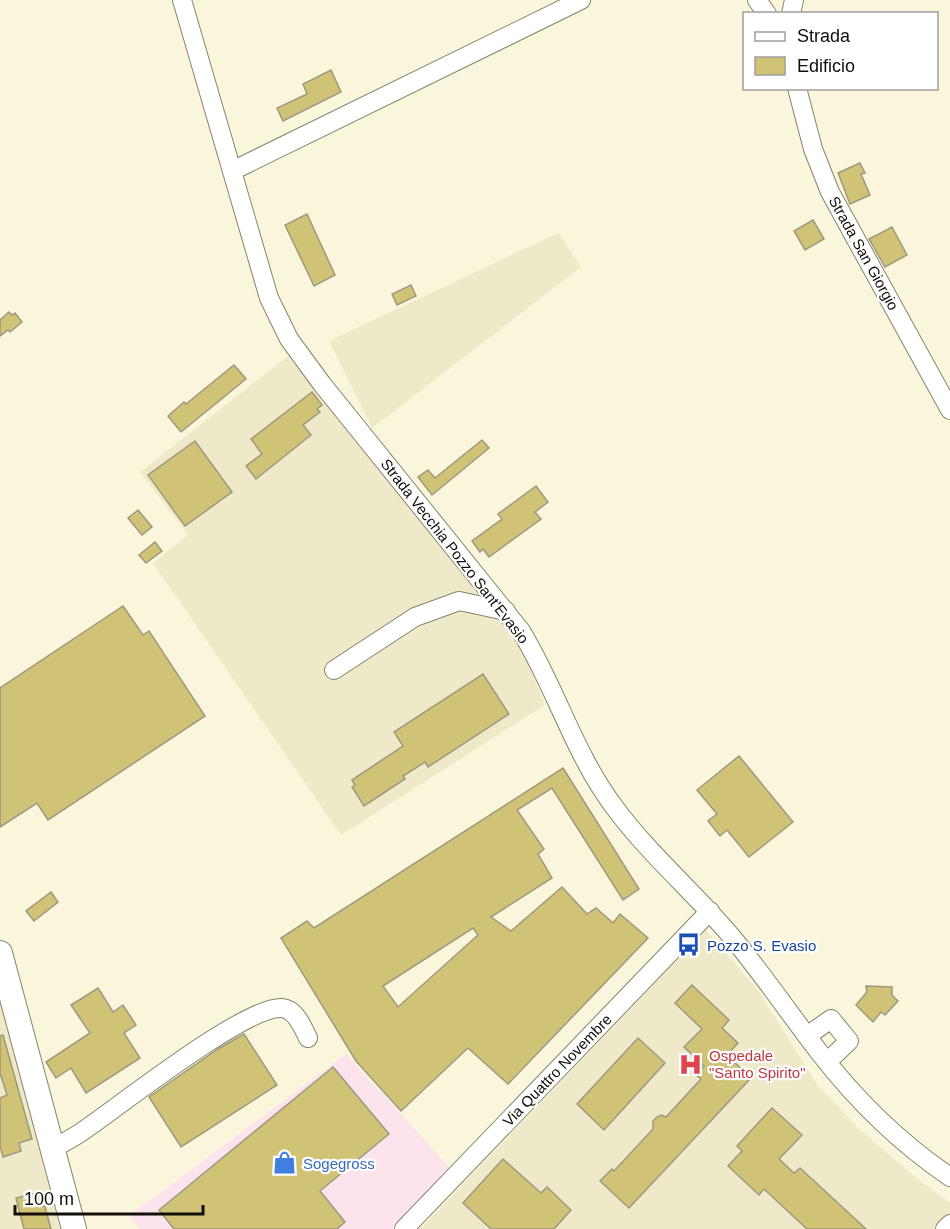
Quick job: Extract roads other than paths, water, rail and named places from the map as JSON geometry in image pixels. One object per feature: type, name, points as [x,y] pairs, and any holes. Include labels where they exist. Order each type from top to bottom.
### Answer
[{"type":"main road","points":[[0,953],[74,1229]]},
{"type":"street","name":"Strada Vecchia Pozzo Sant'Evasio","points":[[182,0],[269,298],[289,339],[322,384],[506,611],[536,655],[547,684],[584,760],[615,808],[652,851],[710,911],[778,994],[827,1062],[861,1101],[898,1138],[950,1178]]},
{"type":"street","points":[[232,171],[581,0]]},
{"type":"street","name":"Strada San Giorgio","points":[[798,90],[813,149],[830,192],[950,410]]},
{"type":"street","points":[[334,670],[415,617],[459,601],[506,611]]},
{"type":"street","name":"Via Quattro Novembre","points":[[404,1229],[710,911]]},
{"type":"street","points":[[52,1149],[80,1133],[127,1098],[246,1019],[282,1008],[291,1012],[299,1021],[308,1038]]},
{"type":"street","points":[[807,1036],[831,1019],[849,1041],[827,1062]]},
{"type":"street","points":[[945,1229],[950,1224]]},
{"type":"place","name":"Pozzo S. Evasio","points":[[689,945]]},
{"type":"place","name":"Ospedale \"Santo Spirito\"","points":[[691,1064]]},
{"type":"place","name":"Sogegross","points":[[285,1163]]}]
